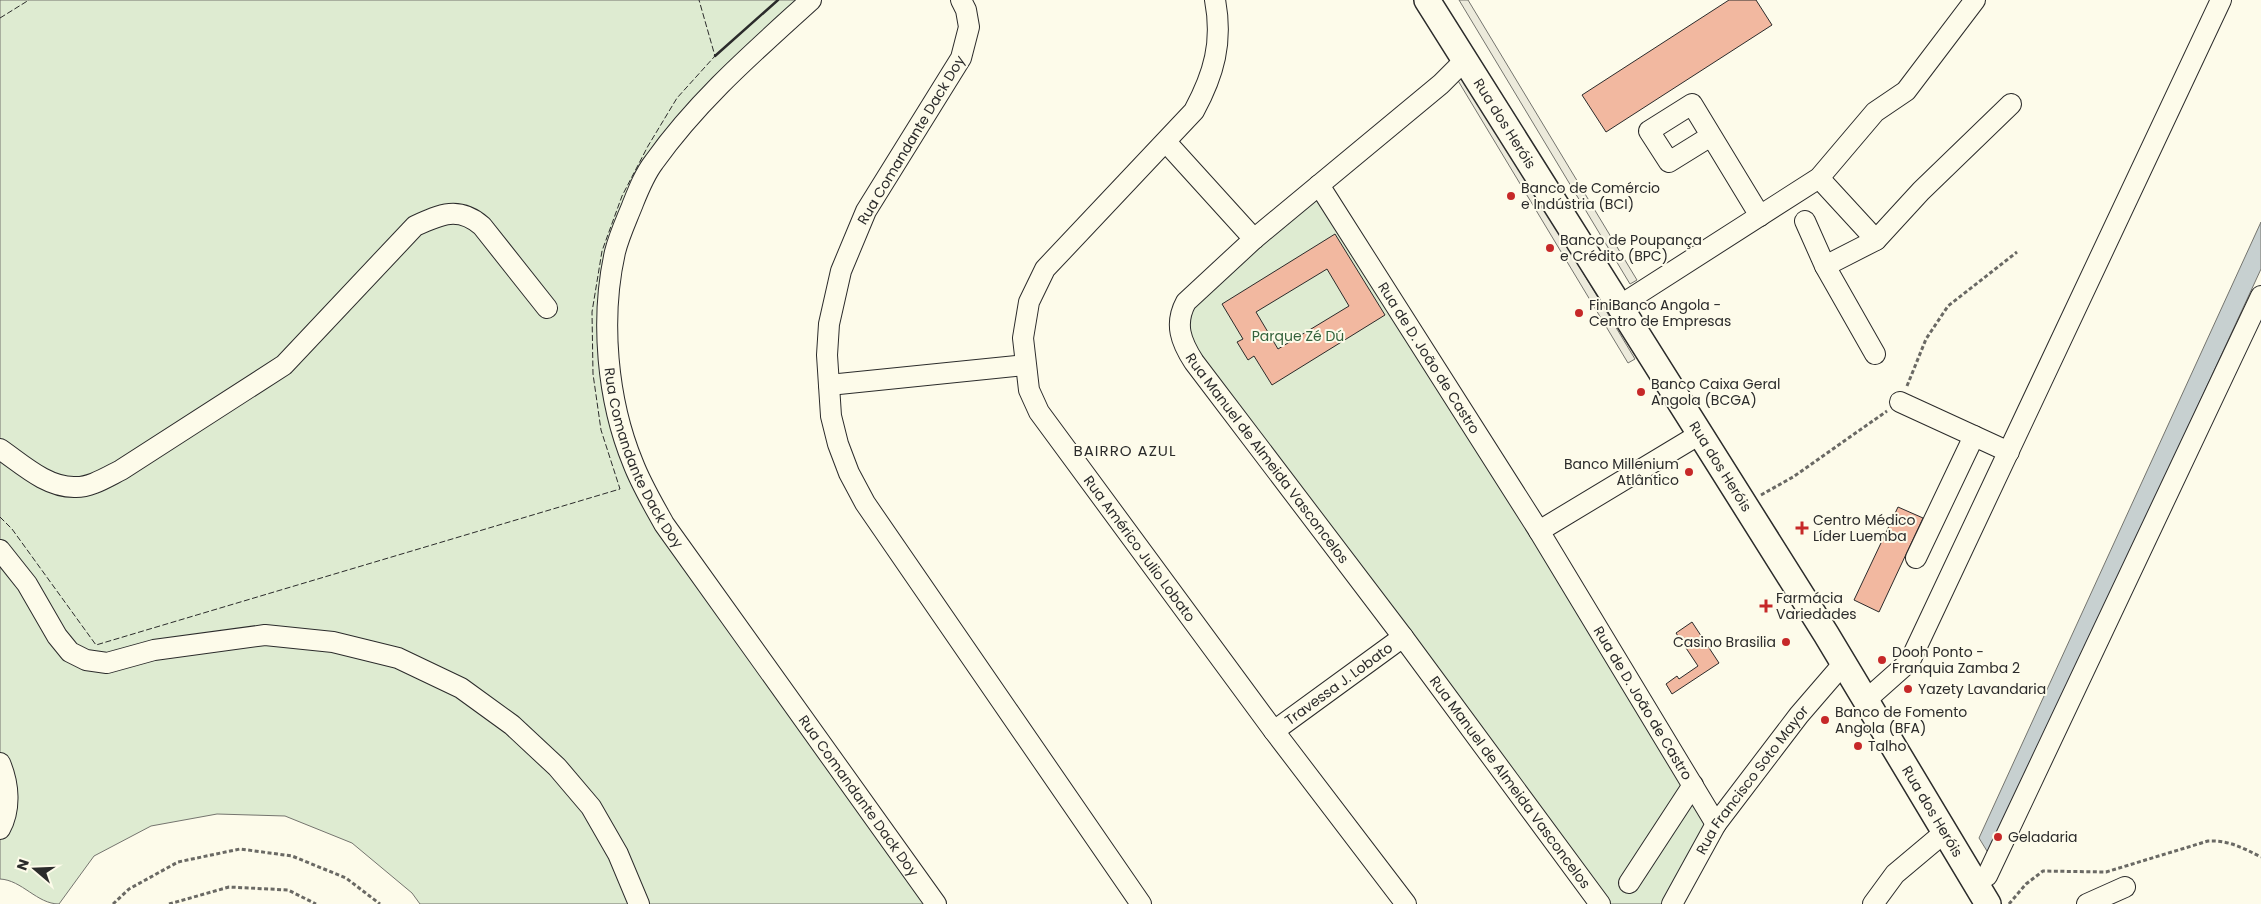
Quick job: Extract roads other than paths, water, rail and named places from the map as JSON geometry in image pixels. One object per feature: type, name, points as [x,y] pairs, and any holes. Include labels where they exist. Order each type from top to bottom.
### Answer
[{"type":"main road","name":"Rua dos Heróis","points":[[1427,0],[1700,434],[1945,832],[1985,892],[2002,904]]},
{"type":"main road","name":"Rua dos Heróis","points":[[1443,0],[1874,693],[1985,892],[2008,904]]},
{"type":"street","name":"Rua Comandante Dack Doy","points":[[811,0],[738,66],[705,99],[652,163],[628,216],[615,251],[607,315],[612,387],[632,462],[664,524],[936,904]]},
{"type":"street","name":"Rua Comandante Dack Doy","points":[[961,0],[970,26],[961,58],[866,211],[841,271],[829,324],[827,355],[831,416],[838,444],[849,473],[865,503],[1141,904]]},
{"type":"street","name":"Rua Américo Julio Lobato","points":[[1215,0],[1219,19],[1218,50],[1209,84],[1194,111],[1045,268],[1029,302],[1023,338],[1029,390],[1039,412],[1274,731],[1406,904]]},
{"type":"street","points":[[1630,299],[1819,178],[1875,112],[1906,91],[1975,0]]},
{"type":"street","points":[[1874,693],[1910,661],[2221,0]]},
{"type":"street","name":"Rua Manuel de Almeida Vasconcelos","points":[[1466,60],[1441,84],[1254,239],[1186,302],[1181,311],[1179,323],[1184,346],[1403,637],[1600,904]]},
{"type":"street","points":[[1825,266],[1876,240],[1921,190],[2011,104]]},
{"type":"street","points":[[1711,136],[1760,216]]},
{"type":"street","points":[[1166,142],[1254,239]]},
{"type":"street","points":[[1819,178],[1876,240]]},
{"type":"street","name":"Rua de D. João de Castro","points":[[1319,185],[1539,531],[1716,824]]},
{"type":"street","points":[[0,449],[36,474],[60,485],[75,488],[92,484],[121,470],[284,365],[415,226],[443,214],[457,213],[471,217],[482,226],[546,308]]},
{"type":"street","points":[[1805,221],[1825,266],[1875,354]]},
{"type":"street","points":[[1985,892],[2261,296]]},
{"type":"street","points":[[829,385],[1025,365]]},
{"type":"street","points":[[1900,402],[2009,452]]},
{"type":"street","points":[[1539,531],[1700,434]]},
{"type":"street","points":[[1916,558],[1974,436]]},
{"type":"street","points":[[0,550],[26,584],[56,636],[70,652],[86,660],[107,663],[154,650],[265,635],[333,642],[398,658],[461,688],[512,725],[557,767],[595,815],[618,854],[639,904]]},
{"type":"street","name":"Travessa J. Lobato","points":[[1274,731],[1403,637]]},
{"type":"street","name":"Rua Francisco Soto Mayor","points":[[1672,904],[1716,824],[1798,715],[1843,664]]},
{"type":"street","points":[[0,763],[4,772],[8,804],[7,817],[0,829]]},
{"type":"street","points":[[1629,883],[1693,785]]},
{"type":"street","points":[[1873,904],[1895,874],[1945,832]]},
{"type":"street","points":[[2087,904],[2125,887]]},
{"type":"place","name":"Banco de Comércio e Indústria (BCI)","points":[[1511,196]]},
{"type":"place","name":"Banco de Poupança e Crédito (BPC)","points":[[1550,248]]},
{"type":"place","name":"FiniBanco Angola - Centro de Empresas","points":[[1579,313]]},
{"type":"place","name":"Banco Caixa Geral Angola (BCGA)","points":[[1641,392]]},
{"type":"place","name":"Banco Millenium Atlântico","points":[[1689,472]]},
{"type":"place","name":"Centro Médico Líder Luemba","points":[[1802,528]]},
{"type":"place","name":"Farmácia Variedades","points":[[1766,606]]},
{"type":"place","name":"Casino Brasilia","points":[[1786,642]]},
{"type":"place","name":"Dooh Ponto - Franquia Zamba 2","points":[[1882,660]]},
{"type":"place","name":"Yazety Lavandaria","points":[[1908,689]]},
{"type":"place","name":"Banco de Fomento Angola (BFA)","points":[[1825,720]]},
{"type":"place","name":"Talho","points":[[1858,746]]},
{"type":"place","name":"Geladaria","points":[[1998,837]]},
{"type":"district","name":"BAIRRO AZUL","points":[[1125,451]]},
{"type":"park label","name":"Parque Zé Dú","points":[[1298,336]]}]
